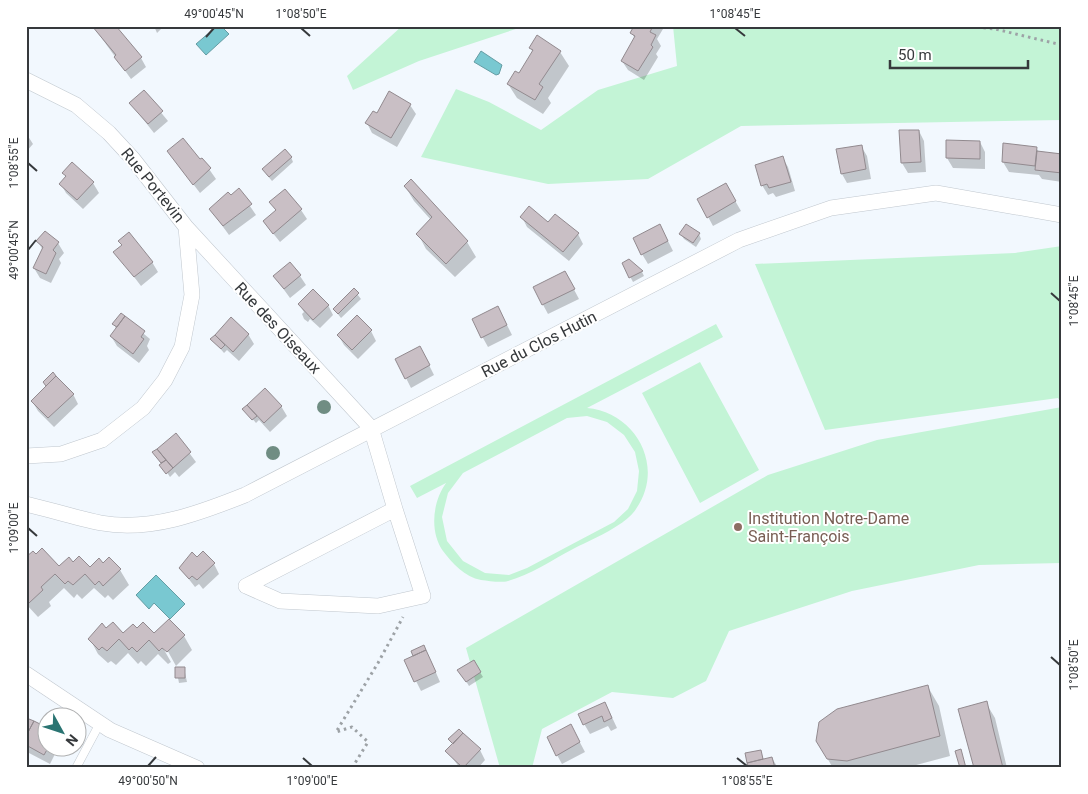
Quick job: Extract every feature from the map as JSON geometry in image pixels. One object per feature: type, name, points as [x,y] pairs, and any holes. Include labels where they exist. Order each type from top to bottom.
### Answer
[{"type":"street","name":"Rue Portevin","points":[[26,80],[76,105],[109,132],[133,159],[186,227],[192,295],[182,347],[165,380],[142,408],[102,440],[60,454],[26,456]]},
{"type":"street","name":"Rue du Clos Hutin","points":[[26,504],[102,523],[144,525],[201,513],[245,495],[370,428],[523,354],[739,240],[831,208],[936,193],[1062,215]]},
{"type":"street","name":"Rue des Oiseaux","points":[[186,227],[370,428]]},
{"type":"street","points":[[370,428],[423,596],[378,606],[280,601],[246,586],[395,509]]},
{"type":"street","points":[[26,674],[100,723],[180,764],[197,768]]},
{"type":"lane","points":[[76,768],[100,723]]},
{"type":"path","points":[[964,26],[995,29],[1062,45]]},
{"type":"path","points":[[352,768],[368,742],[352,727],[336,732],[378,663],[413,598]]},
{"type":"green space","points":[[402,26],[525,26],[419,61],[353,90],[347,76]]},
{"type":"green space","points":[[673,26],[1062,26],[1062,120],[741,126],[648,179],[548,184],[421,157],[456,89],[489,102],[541,130],[598,90],[677,66]]},
{"type":"green space","points":[[1062,246],[1062,404],[1058,398],[825,430],[755,264],[1015,253]]},
{"type":"green space","points":[[716,324],[723,337],[587,408],[604,412],[619,419],[632,430],[641,444],[646,459],[648,476],[644,492],[635,511],[622,523],[533,571],[502,582],[481,580],[464,573],[443,551],[434,525],[438,498],[446,483],[417,498],[410,486]],"holes":[[[587,416],[607,422],[624,435],[635,452],[639,471],[637,491],[628,509],[614,522],[527,568],[509,575],[485,573],[463,561],[447,541],[442,517],[448,493],[463,473],[567,418]]]},
{"type":"green space","points":[[700,362],[759,470],[700,503],[642,393]]},
{"type":"green space","points":[[1062,407],[1062,563],[979,565],[852,591],[729,631],[706,681],[673,698],[612,692],[542,729],[532,768],[500,768],[466,648],[768,475],[877,440]]},
{"type":"water","points":[[217,26],[221,26],[229,34],[206,55],[196,44]]},
{"type":"water","points":[[481,51],[502,65],[499,74],[496,75],[474,62]]},
{"type":"water","points":[[156,575],[185,604],[170,619],[154,603],[149,609],[136,595]]},
{"type":"building","points":[[92,26],[116,26],[142,57],[125,71],[114,57],[116,55]]},
{"type":"building","points":[[634,26],[653,26],[650,32],[656,35],[651,45],[653,47],[638,71],[621,61],[635,36],[630,33]]},
{"type":"building","points":[[537,35],[561,51],[539,84],[543,87],[535,100],[507,84],[515,71],[519,73],[533,50],[529,48]]},
{"type":"building","points":[[144,90],[163,111],[148,124],[129,103]]},
{"type":"building","points":[[389,91],[411,104],[391,138],[365,123],[373,111],[377,113]]},
{"type":"building","points":[[899,130],[919,130],[921,162],[901,163]]},
{"type":"building","points":[[183,138],[200,159],[202,158],[211,168],[193,185],[167,151]]},
{"type":"building","points":[[946,140],[980,141],[980,159],[946,158]]},
{"type":"building","points":[[1003,143],[1037,147],[1035,166],[1002,162]]},
{"type":"building","points":[[862,145],[866,169],[841,174],[836,149]]},
{"type":"building","points":[[285,149],[292,157],[269,177],[262,169]]},
{"type":"building","points":[[1037,151],[1062,154],[1062,173],[1035,170]]},
{"type":"building","points":[[783,156],[791,182],[769,188],[767,184],[761,186],[755,165]]},
{"type":"building","points":[[72,162],[94,182],[77,200],[59,184],[66,176],[62,173]]},
{"type":"building","points":[[411,179],[468,241],[446,264],[416,234],[432,217],[404,186]]},
{"type":"building","points":[[726,183],[736,201],[707,218],[697,199]]},
{"type":"building","points":[[239,188],[252,204],[223,226],[209,209],[228,192],[231,195]]},
{"type":"building","points":[[285,189],[302,209],[273,234],[263,221],[276,210],[269,202]]},
{"type":"building","points":[[529,206],[548,222],[555,214],[579,233],[563,252],[520,217]]},
{"type":"building","points":[[660,224],[668,241],[641,255],[633,238]]},
{"type":"building","points":[[686,224],[700,233],[693,243],[679,234]]},
{"type":"building","points":[[45,231],[59,242],[53,250],[56,253],[46,274],[33,268],[43,247],[36,241]]},
{"type":"building","points":[[129,232],[153,262],[134,277],[113,252],[122,245],[118,241]]},
{"type":"building","points":[[629,259],[643,271],[629,278],[622,263]]},
{"type":"building","points":[[290,262],[301,275],[284,289],[273,276]]},
{"type":"building","points":[[565,271],[575,289],[542,305],[533,287]]},
{"type":"building","points":[[354,288],[359,293],[338,314],[333,309]]},
{"type":"building","points":[[313,289],[329,305],[313,320],[298,304]]},
{"type":"building","points":[[498,306],[507,325],[481,338],[472,319]]},
{"type":"building","points":[[121,313],[125,316],[117,327],[112,324]]},
{"type":"building","points":[[357,315],[372,330],[352,350],[337,335]]},
{"type":"building","points":[[125,316],[145,331],[141,337],[144,339],[133,354],[110,336]]},
{"type":"building","points":[[231,317],[249,334],[233,352],[215,335]]},
{"type":"building","points":[[215,335],[225,345],[221,349],[210,339]]},
{"type":"building","points":[[420,346],[430,365],[405,379],[395,359]]},
{"type":"building","points":[[53,372],[56,376],[46,386],[43,382]]},
{"type":"building","points":[[56,376],[74,394],[48,418],[31,401]]},
{"type":"building","points":[[265,388],[282,406],[264,423],[247,405]]},
{"type":"building","points":[[247,405],[257,416],[252,420],[242,409]]},
{"type":"building","points":[[176,433],[191,452],[173,468],[157,449]]},
{"type":"building","points":[[157,449],[166,460],[161,463],[152,452]]},
{"type":"building","points":[[166,460],[173,468],[166,474],[159,465]]},
{"type":"building","points":[[42,548],[59,566],[69,557],[73,562],[79,556],[90,567],[99,558],[103,563],[109,557],[121,569],[103,586],[99,581],[95,585],[85,574],[73,585],[68,581],[65,584],[55,574],[41,587],[43,590],[29,603],[26,600],[26,557],[33,551],[36,554]]},
{"type":"building","points":[[203,551],[215,563],[197,580],[192,576],[189,579],[179,568],[192,552],[197,557]]},
{"type":"building","points":[[169,619],[185,635],[167,652],[162,648],[159,651],[149,640],[137,652],[132,647],[129,650],[119,639],[107,651],[102,647],[99,650],[88,639],[102,623],[106,628],[113,622],[123,633],[133,624],[137,628],[143,622],[154,633]]},
{"type":"building","points":[[424,645],[426,650],[413,656],[411,651]]},
{"type":"building","points":[[426,650],[436,672],[414,682],[404,660]]},
{"type":"building","points":[[474,660],[481,672],[466,682],[457,670]]},
{"type":"building","points":[[175,667],[185,667],[185,678],[175,678]]},
{"type":"building","points":[[928,685],[940,736],[847,761],[827,759],[816,741],[819,722],[837,709]]},
{"type":"building","points":[[987,701],[1003,768],[974,768],[958,709]]},
{"type":"building","points":[[605,702],[612,718],[604,722],[602,716],[583,725],[578,714]]},
{"type":"building","points":[[29,719],[34,721],[27,734],[26,724]]},
{"type":"building","points":[[34,721],[38,723],[38,752],[26,745],[26,736]]},
{"type":"building","points":[[571,724],[580,742],[556,756],[547,737]]},
{"type":"building","points":[[459,729],[463,733],[453,744],[448,739]]},
{"type":"building","points":[[463,733],[481,749],[463,768],[445,751]]},
{"type":"building","points":[[961,749],[966,768],[960,768],[955,751]]},
{"type":"building","points":[[761,750],[763,759],[747,763],[745,753]]},
{"type":"building","points":[[772,757],[775,768],[749,768],[747,763]]},
{"type":"place","name":"Institution Notre‐Dame Saint‐François","points":[[738,527]]}]
